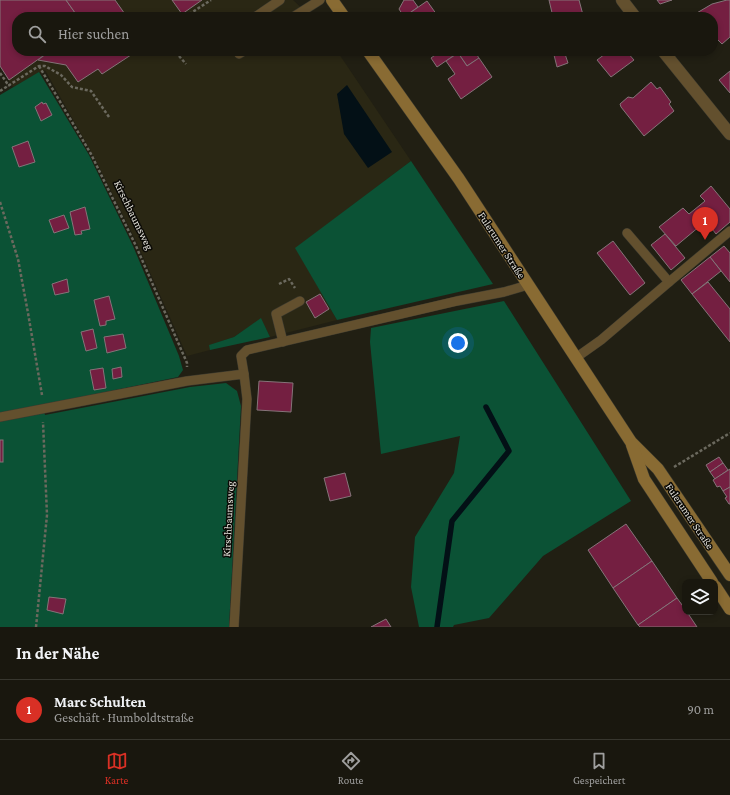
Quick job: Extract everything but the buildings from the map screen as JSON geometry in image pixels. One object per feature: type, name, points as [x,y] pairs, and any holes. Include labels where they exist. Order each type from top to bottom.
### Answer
[{"type":"main road","points":[[332,0],[340,12]]},
{"type":"main road","name":"Fulerumer Straße","points":[[372,56],[459,179],[577,357],[631,442],[658,469],[730,575]]},
{"type":"main road","name":"Fulerumer Straße","points":[[631,442],[644,479],[710,579]]},
{"type":"main road","points":[[718,590],[730,608]]},
{"type":"street","points":[[622,0],[631,12]]},
{"type":"street","points":[[667,56],[730,134]]},
{"type":"lane","points":[[262,12],[280,0]]},
{"type":"lane","points":[[301,12],[320,0]]},
{"type":"lane","points":[[577,357],[601,340],[730,231]]},
{"type":"lane","points":[[627,233],[669,282]]},
{"type":"lane","points":[[300,301],[276,314],[283,342],[457,301],[504,292],[528,285]]},
{"type":"lane","name":"Kirschbaumsweg","points":[[234,627],[247,399],[241,356],[247,350],[283,342]]},
{"type":"lane","points":[[0,417],[187,381],[244,374]]},
{"type":"path","points":[[193,12],[211,0]]},
{"type":"path","points":[[179,56],[186,64]]},
{"type":"path","points":[[0,91],[39,66],[45,66],[61,75],[72,87],[91,91],[109,117]]},
{"type":"path","name":"Kirschbaumsweg","points":[[39,66],[91,154],[136,246],[187,363],[187,381]]},
{"type":"path","points":[[0,73],[9,86]]},
{"type":"path","points":[[279,284],[289,279],[295,287]]},
{"type":"path","points":[[658,469],[670,468],[679,465],[730,433]]},
{"type":"shaded area","points":[[0,0],[293,0],[306,12],[12,12],[12,56],[340,56],[411,161],[296,248],[337,320],[270,337],[261,319],[234,337],[210,345],[210,350],[187,356],[137,243],[93,155],[45,70],[13,87],[0,66]]},
{"type":"shaded area","points":[[347,85],[392,152],[368,168],[344,134],[337,94]]},
{"type":"green space","points":[[39,72],[89,155],[133,246],[179,356],[183,370],[178,377],[43,405],[45,415],[190,387],[226,383],[237,391],[241,406],[229,627],[0,627],[0,95]]},
{"type":"green space","points":[[411,161],[493,284],[337,320],[295,248]]},
{"type":"green space","points":[[504,301],[631,501],[543,556],[489,618],[454,625],[453,627],[419,627],[411,587],[415,537],[454,473],[460,436],[381,454],[370,342],[371,328]]},
{"type":"green space","points":[[261,318],[270,337],[210,350],[209,345],[234,337]]},
{"type":"waterway","points":[[437,627],[452,521],[509,451],[486,407]]},
{"type":"place","name":"Marc Schulten","points":[[705,240]]}]
